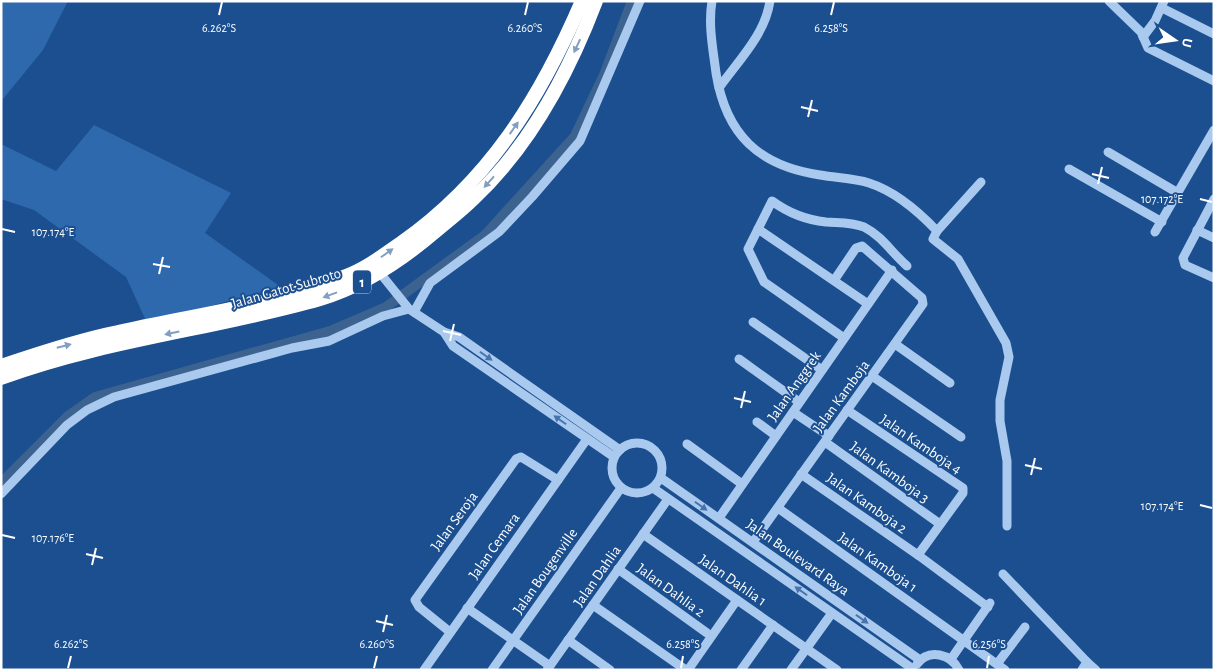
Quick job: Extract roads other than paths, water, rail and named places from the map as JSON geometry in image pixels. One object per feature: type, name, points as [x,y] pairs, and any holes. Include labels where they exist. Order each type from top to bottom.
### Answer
[{"type":"highway","name":"Jalan Gatot Subroto","points":[[1,366],[115,332],[239,307],[318,286],[347,276],[376,260],[436,216],[467,189],[488,164],[518,124],[554,62],[582,1]]},
{"type":"highway","name":"Jalan Gatot Subroto","points":[[1,378],[65,357],[321,299],[380,273],[421,244],[474,198],[503,166],[530,131],[567,68],[596,1]]},
{"type":"street","points":[[1,494],[67,425],[87,410],[105,401],[292,348],[329,341],[382,316],[409,308],[430,283],[499,232],[580,141],[640,1]]},
{"type":"street","points":[[712,1],[710,23],[719,88],[732,123],[744,141],[770,160],[799,171],[858,180],[881,188],[902,201],[938,230]]},
{"type":"street","points":[[719,88],[762,30],[768,17],[770,1]]},
{"type":"street","points":[[1109,1],[1134,24],[1144,37],[1148,48],[1214,82]]},
{"type":"street","points":[[1144,37],[1163,5],[1214,34]]},
{"type":"street","points":[[1155,232],[1214,130]]},
{"type":"street","points":[[1108,152],[1178,193]]},
{"type":"street","points":[[1069,169],[1162,222]]},
{"type":"street","points":[[981,182],[938,230],[934,238],[958,259],[1008,350],[1008,364],[1000,400],[1000,421],[1007,461],[1007,526]]},
{"type":"street","points":[[1214,200],[1197,230],[1183,262],[1185,265],[1214,278]]},
{"type":"street","points":[[844,338],[762,278],[748,250],[772,201],[785,210],[803,216],[824,221],[849,223],[865,228],[880,237],[907,266]]},
{"type":"street","points":[[758,229],[835,279],[868,304]]},
{"type":"street","points":[[1197,230],[1214,238]]},
{"type":"street","points":[[835,279],[856,248],[860,246],[866,247],[892,270]]},
{"type":"street","name":"Jalan Anggrek","points":[[718,518],[892,270]]},
{"type":"street","name":"Jalan Kamboja","points":[[753,542],[919,310],[923,300],[892,270]]},
{"type":"street","points":[[380,273],[409,308],[444,332],[462,339],[617,453]]},
{"type":"street","points":[[753,322],[822,370]]},
{"type":"street","points":[[444,332],[453,346],[587,439],[617,453]]},
{"type":"street","points":[[895,344],[950,382]]},
{"type":"street","points":[[739,359],[799,402]]},
{"type":"street","points":[[872,376],[961,437]]},
{"type":"street","name":"Jalan Kamboja 4","points":[[847,410],[963,488],[962,493],[918,555]]},
{"type":"street","name":"Jalan Kamboja 3","points":[[793,412],[940,524]]},
{"type":"street","points":[[757,422],[776,436]]},
{"type":"street","name":"Jalan Cemara","points":[[424,670],[587,439]]},
{"type":"street","points":[[641,443],[652,447],[659,455],[663,466],[661,478],[653,488],[643,493],[632,493],[622,488],[614,479],[612,468],[617,453],[629,444],[641,443]]},
{"type":"street","points":[[687,444],[742,484]]},
{"type":"street","name":"Jalan Seroja","points":[[450,632],[419,608],[415,600],[516,458],[521,457],[558,480]]},
{"type":"street","name":"Jalan Kamboja 2","points":[[801,474],[989,605],[963,640]]},
{"type":"street","name":"Jalan Boulevard Raya","points":[[661,478],[920,660]]},
{"type":"street","name":"Jalan Bougenville","points":[[492,670],[622,488]]},
{"type":"street","name":"Jalan Boulevard Raya","points":[[653,488],[912,670]]},
{"type":"street","name":"Jalan Dahlia","points":[[549,668],[668,498]]},
{"type":"street","name":"Jalan Kamboja 1","points":[[778,508],[1005,670]]},
{"type":"street","name":"Jalan Dahlia 1","points":[[643,534],[837,670]]},
{"type":"street","name":"Jalan Dahlia 2","points":[[618,569],[707,633]]},
{"type":"street","points":[[1003,574],[1085,666],[1096,670]]},
{"type":"street","points":[[593,605],[685,669],[737,600]]},
{"type":"street","points":[[467,608],[549,668]]},
{"type":"street","points":[[791,670],[832,613]]},
{"type":"street","points":[[741,670],[773,626]]},
{"type":"street","points":[[997,664],[1026,628]]},
{"type":"street","points":[[568,640],[610,670]]},
{"type":"street","points":[[951,659],[963,640]]},
{"type":"street","points":[[912,670],[920,660],[930,655],[942,655],[951,659],[959,670]]},
{"type":"waterway","points":[[1,483],[68,416],[95,397],[330,331],[386,307],[485,235],[575,136],[604,75],[632,1]]}]
